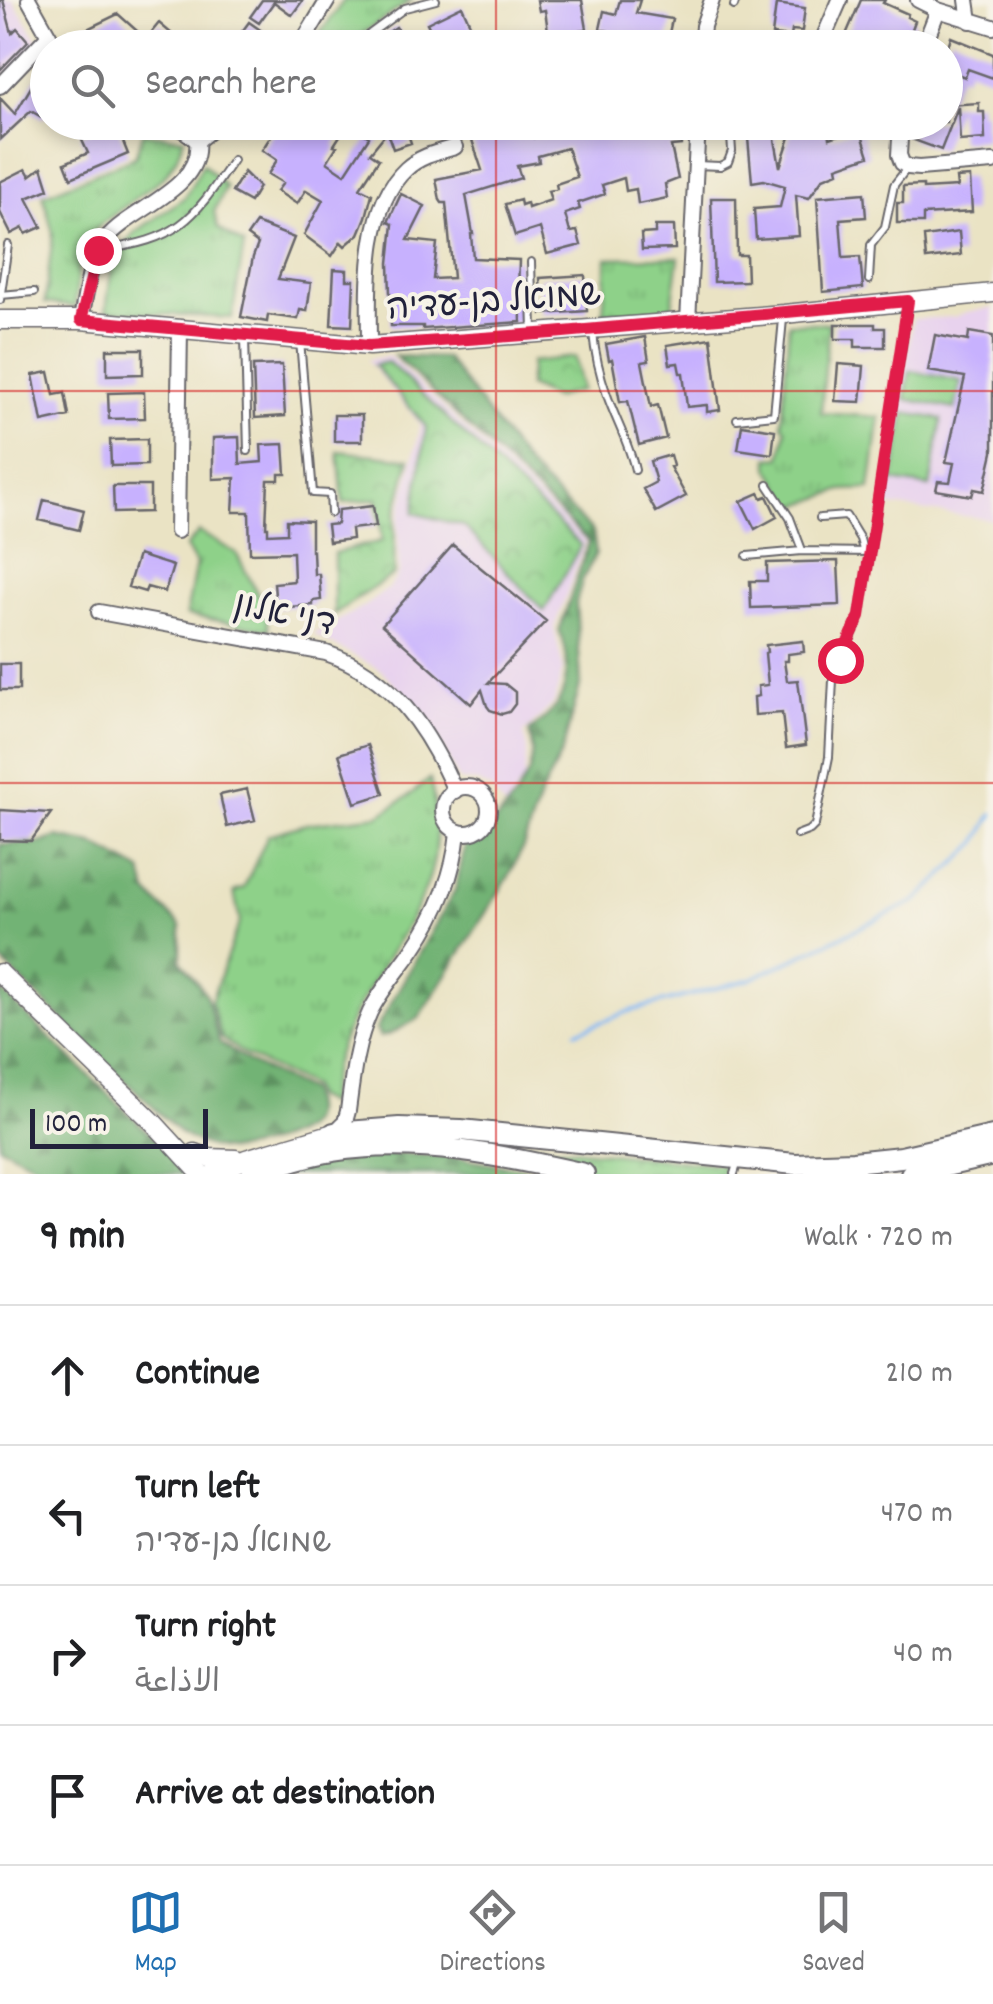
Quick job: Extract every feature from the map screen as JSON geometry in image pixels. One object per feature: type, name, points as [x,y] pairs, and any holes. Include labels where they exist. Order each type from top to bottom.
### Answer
[{"type":"main road","points":[[334,1133],[387,1128],[461,1130],[736,1167],[901,1157],[993,1136]]},
{"type":"main road","points":[[258,1168],[335,1150],[415,1147],[472,1152],[584,1174]]},
{"type":"main road","points":[[911,1174],[993,1155]]},
{"type":"street","points":[[28,0],[46,30]]},
{"type":"street","points":[[309,30],[328,0]]},
{"type":"street","points":[[703,30],[712,0]]},
{"type":"street","points":[[828,30],[840,0]]},
{"type":"street","points":[[918,0],[993,27]]},
{"type":"street","points":[[967,0],[970,21]]},
{"type":"street","points":[[931,30],[938,10]]},
{"type":"street","points":[[0,86],[30,60]]},
{"type":"street","points":[[688,322],[697,140]]},
{"type":"street","points":[[900,140],[902,163],[908,167],[993,162]]},
{"type":"street","points":[[81,320],[98,250],[110,235],[177,186],[196,157],[197,141]]},
{"type":"street","points":[[369,346],[368,291],[380,209],[406,168],[424,156],[455,147]]},
{"type":"street","name":"שמואל בן-עדיה","points":[[0,320],[81,320],[369,346],[993,294]]},
{"type":"street","points":[[177,531],[180,329]]},
{"type":"street","name":"דני אלון","points":[[99,612],[314,651],[351,662],[382,682],[412,714],[438,754],[454,790]]},
{"type":"street","points":[[472,789],[485,798],[486,821],[467,833],[458,832],[448,826],[443,814],[446,798],[454,790],[472,789]]},
{"type":"street","points":[[0,973],[211,1173],[258,1168],[334,1133],[345,1122],[369,1014],[434,914],[456,858],[458,832]]},
{"type":"street","points":[[350,1094],[358,1120],[387,1128]]},
{"type":"street","points":[[153,1122],[194,1153],[211,1173]]},
{"type":"street","points":[[194,1153],[258,1168]]},
{"type":"lane","points":[[375,30],[404,8],[436,0]]},
{"type":"lane","points":[[696,165],[720,166],[728,162],[731,140]]},
{"type":"lane","points":[[98,250],[145,242],[182,224],[201,207],[233,160]]},
{"type":"lane","points":[[869,280],[871,245],[885,227],[894,185],[908,167]]},
{"type":"lane","points":[[8,245],[0,298],[34,292]]},
{"type":"lane","points":[[530,262],[534,334]]},
{"type":"lane","points":[[798,835],[815,825],[830,757],[834,680],[860,616],[908,301]]},
{"type":"lane","points":[[737,419],[774,415],[784,314]]},
{"type":"lane","points":[[592,329],[604,387],[630,446],[635,470]]},
{"type":"lane","points":[[245,336],[248,451]]},
{"type":"lane","points":[[300,342],[313,493],[330,494],[330,513]]},
{"type":"lane","points":[[768,485],[790,518],[802,550]]},
{"type":"lane","points":[[820,518],[846,516],[867,551]]},
{"type":"lane","points":[[746,556],[802,550],[867,551]]},
{"type":"shaded area","points":[[0,0],[13,0],[32,30],[30,51],[0,79]]},
{"type":"shaded area","points":[[993,308],[993,520],[885,505],[913,319],[956,317]]},
{"type":"shaded area","points":[[389,356],[586,542],[554,628],[563,668],[554,703],[523,734],[527,748],[524,779],[505,808],[491,789],[476,782],[459,781],[429,719],[381,670],[313,634],[366,605],[390,587],[399,573],[398,522],[421,425],[367,360]]},
{"type":"green space","points":[[344,0],[412,0],[367,30],[322,30]]},
{"type":"green space","points":[[141,140],[183,140],[165,176],[96,228],[79,256],[75,307],[45,303],[53,233],[43,195],[135,157]]},
{"type":"green space","points":[[203,164],[226,187],[214,212],[218,228],[244,245],[232,318],[106,311],[113,258],[133,234],[185,197]]},
{"type":"green space","points":[[679,257],[672,306],[664,312],[603,313],[607,258]]},
{"type":"green space","points":[[789,323],[829,323],[821,413],[880,417],[870,489],[842,490],[794,507],[769,468],[769,458],[781,457],[786,429],[782,424]]},
{"type":"green space","points":[[395,356],[446,358],[529,468],[593,532],[596,553],[576,603],[581,682],[562,752],[541,794],[523,847],[508,878],[419,1018],[380,1037],[376,1029],[455,890],[466,842],[489,829],[516,796],[529,772],[533,752],[529,732],[552,711],[562,695],[566,657],[559,631],[589,542]]},
{"type":"green space","points":[[575,357],[581,390],[554,398],[528,386],[531,362]]},
{"type":"green space","points":[[388,362],[581,545],[544,611],[464,526],[414,513],[426,427],[374,365]]},
{"type":"green space","points":[[910,371],[961,381],[955,409],[905,399]]},
{"type":"green space","points":[[905,413],[942,419],[930,487],[893,481]]},
{"type":"green space","points":[[338,451],[410,459],[395,516],[394,574],[334,614],[334,553],[382,541],[377,499],[343,503]]},
{"type":"green space","points":[[199,532],[236,553],[264,606],[269,630],[186,615],[196,564],[186,547]]},
{"type":"green space","points":[[430,779],[436,832],[430,874],[413,914],[343,1039],[328,1104],[314,1097],[311,1087],[245,1055],[221,1038],[211,1001],[240,921],[234,892],[244,888],[268,835],[306,824],[379,815]]},
{"type":"green space","points":[[57,837],[93,844],[142,871],[147,892],[181,926],[181,961],[206,994],[219,1042],[250,1063],[309,1091],[312,1116],[304,1128],[274,1141],[234,1150],[200,1144],[181,1134],[0,960],[0,844],[40,843]]},
{"type":"green space","points":[[0,990],[189,1174],[53,1174],[0,1146]]},
{"type":"green space","points":[[420,1133],[725,1165],[722,1174],[611,1174],[541,1158],[344,1136]]},
{"type":"green space","points":[[353,1156],[461,1158],[559,1174],[278,1174]]},
{"type":"building","points":[[0,0],[12,33],[17,28],[28,41],[0,70]]},
{"type":"building","points":[[262,0],[303,0],[292,15],[274,2],[259,23],[250,17]]},
{"type":"building","points":[[537,0],[582,0],[587,29],[548,30],[545,10],[539,11]]},
{"type":"building","points":[[620,0],[640,0],[636,13],[672,19],[670,30],[600,29],[604,11],[616,14]]},
{"type":"building","points":[[861,0],[885,0],[883,3],[915,21],[912,30],[848,30]]},
{"type":"building","points":[[776,4],[805,8],[802,30],[773,30]]},
{"type":"building","points":[[462,6],[473,30],[430,30],[427,23]]},
{"type":"building","points":[[118,14],[136,30],[86,30]]},
{"type":"building","points":[[249,22],[260,30],[243,30]]},
{"type":"building","points":[[963,42],[993,54],[993,78],[968,69],[965,77]]},
{"type":"building","points":[[30,89],[30,112],[0,140],[0,98],[15,114]]},
{"type":"building","points":[[979,103],[979,112],[984,112],[985,139],[960,141],[963,104]]},
{"type":"building","points":[[82,140],[122,140],[128,154],[71,178],[65,163],[88,153]]},
{"type":"building","points":[[268,140],[337,140],[327,162],[345,174],[367,140],[381,140],[370,153],[379,159],[360,188],[372,194],[359,234],[345,246],[341,242],[332,256],[304,235],[323,200],[306,190],[297,204],[277,191],[283,183],[268,174],[277,160],[262,150]]},
{"type":"building","points":[[390,140],[410,140],[411,143],[393,149]]},
{"type":"building","points":[[472,140],[681,140],[681,145],[671,146],[678,179],[665,184],[667,198],[638,204],[636,189],[626,191],[624,178],[602,185],[605,194],[578,203],[580,209],[565,214],[570,232],[577,231],[581,245],[547,254],[540,228],[515,236],[505,204],[520,200],[528,208],[551,200],[548,191],[577,177],[567,148],[538,156],[539,162],[517,166],[521,178],[466,195],[473,258],[519,260],[521,322],[423,329],[391,326],[389,263],[393,224],[388,222],[401,194],[425,206],[408,240],[437,243],[433,279],[453,278],[446,203],[440,200],[436,179],[482,170]]},
{"type":"building","points":[[748,140],[775,140],[780,167],[789,140],[864,140],[869,156],[837,167],[838,172],[823,178],[809,198],[796,195],[799,236],[756,239],[754,209],[780,207],[785,186],[764,180],[752,182]]},
{"type":"building","points":[[914,140],[945,140],[941,150]]},
{"type":"building","points":[[42,167],[49,189],[27,198],[42,227],[26,234],[23,228],[11,234],[0,212],[0,182],[26,169],[30,176]]},
{"type":"building","points":[[244,172],[259,187],[250,202],[232,192]]},
{"type":"building","points":[[970,177],[972,212],[923,215],[923,223],[897,223],[897,203],[903,203],[903,186],[957,187],[956,178]]},
{"type":"building","points":[[864,193],[866,217],[840,219],[843,258],[860,257],[863,288],[823,292],[817,197]]},
{"type":"building","points":[[711,198],[736,198],[737,255],[746,255],[747,281],[714,282]]},
{"type":"building","points":[[256,223],[294,238],[278,279],[311,283],[307,311],[300,310],[298,319],[268,315],[267,322],[241,317],[258,244],[247,236]]},
{"type":"building","points":[[655,226],[674,226],[675,249],[642,250],[641,234],[655,233]]},
{"type":"building","points":[[959,232],[961,255],[926,259],[924,237]]},
{"type":"building","points":[[334,269],[347,270],[347,280],[354,280],[352,326],[331,325]]},
{"type":"building","points":[[585,275],[587,311],[542,314],[540,278]]},
{"type":"building","points":[[835,324],[875,324],[875,328],[885,328],[885,347],[855,347],[855,339],[835,339]]},
{"type":"building","points":[[969,332],[993,336],[993,452],[984,491],[974,489],[972,496],[936,490],[938,481],[950,482],[954,463],[946,462],[965,377],[928,371],[935,335],[968,341]]},
{"type":"building","points":[[645,337],[649,361],[642,362],[651,407],[658,405],[666,438],[639,445],[628,401],[620,402],[606,344]]},
{"type":"building","points":[[711,338],[720,410],[707,412],[707,405],[687,407],[683,373],[678,363],[670,364],[667,345]]},
{"type":"building","points":[[107,349],[143,349],[143,374],[107,375]]},
{"type":"building","points":[[838,364],[864,366],[861,402],[835,401]]},
{"type":"building","points":[[282,365],[285,416],[255,418],[253,366]]},
{"type":"building","points":[[49,372],[54,395],[65,393],[69,416],[42,422],[33,375]]},
{"type":"building","points":[[144,392],[145,418],[109,419],[108,393]]},
{"type":"building","points":[[334,415],[362,415],[362,441],[334,441]]},
{"type":"building","points":[[742,425],[775,430],[772,454],[738,449]]},
{"type":"building","points":[[239,437],[240,464],[262,462],[261,445],[284,444],[286,474],[279,474],[279,480],[268,480],[266,527],[268,534],[287,533],[287,520],[311,521],[311,551],[314,574],[319,574],[321,600],[313,601],[313,605],[276,608],[274,583],[294,581],[293,552],[250,553],[249,512],[233,512],[235,478],[213,479],[213,438]]},
{"type":"building","points":[[147,439],[147,465],[111,466],[110,440]]},
{"type":"building","points":[[670,455],[670,467],[686,496],[656,512],[643,489],[656,482],[650,461]]},
{"type":"building","points":[[113,486],[150,486],[150,512],[114,513]]},
{"type":"building","points":[[759,493],[762,498],[767,496],[777,517],[755,529],[741,501]]},
{"type":"building","points":[[44,500],[84,510],[79,530],[39,520]]},
{"type":"building","points":[[373,506],[376,526],[351,529],[352,539],[329,542],[327,525],[337,524],[338,510]]},
{"type":"building","points":[[453,545],[546,621],[488,683],[505,684],[515,692],[515,704],[509,712],[490,710],[482,690],[471,704],[382,625]]},
{"type":"building","points":[[138,555],[173,566],[165,592],[128,587]]},
{"type":"building","points":[[838,561],[840,605],[751,608],[750,581],[767,581],[767,563]]},
{"type":"building","points":[[803,641],[804,652],[788,654],[788,661],[784,661],[787,681],[798,680],[806,745],[786,748],[782,713],[755,715],[754,697],[759,696],[758,686],[768,685],[766,645]]},
{"type":"building","points":[[0,664],[19,664],[19,690],[0,690]]},
{"type":"building","points":[[368,745],[384,794],[355,803],[339,754]]},
{"type":"building","points":[[247,789],[255,820],[227,827],[220,795]]},
{"type":"building","points":[[0,810],[51,813],[31,841],[0,840]]},
{"type":"waterway","points":[[576,1032],[630,1011],[751,979],[916,901],[976,844],[993,814]]},
{"type":"route","points":[[98,250],[81,320],[300,342],[369,346],[908,301],[860,616],[840,660]]}]
